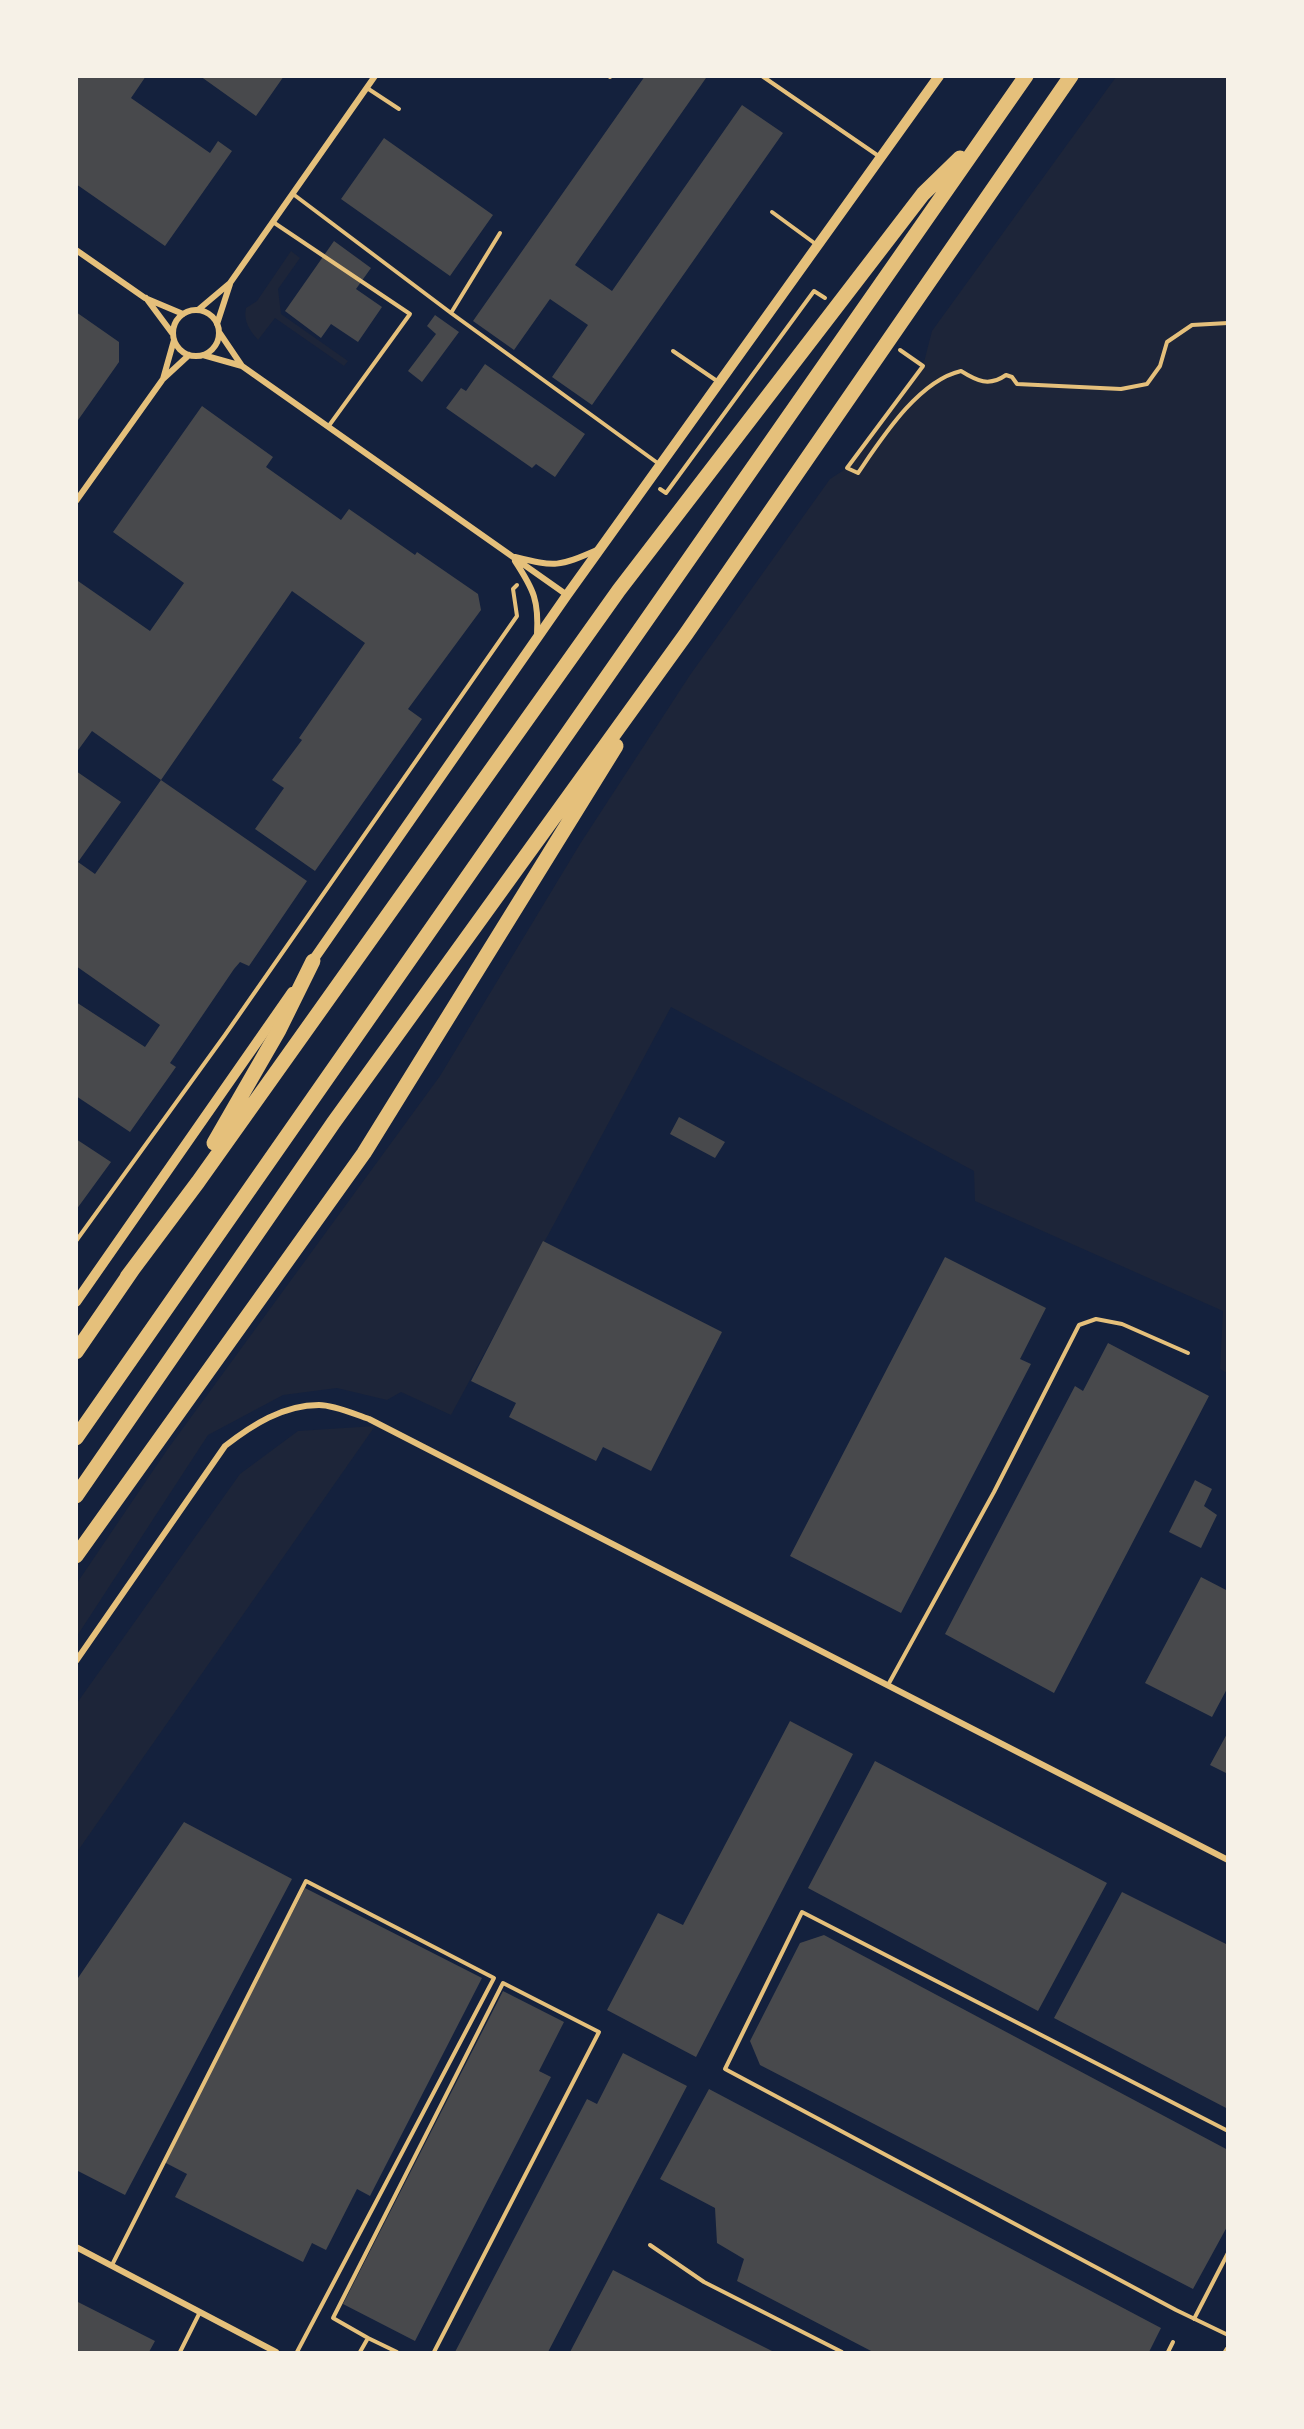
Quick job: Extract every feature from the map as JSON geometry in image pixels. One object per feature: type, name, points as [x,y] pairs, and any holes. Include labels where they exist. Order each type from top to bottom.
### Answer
[{"type":"highway","points":[[76,1438],[1026,76]]},
{"type":"highway","points":[[76,1496],[334,1122],[686,634],[1071,76]]},
{"type":"highway","points":[[76,1352],[626,581],[923,194],[988,131]]},
{"type":"highway","points":[[76,1556],[364,1153],[686,634]]},
{"type":"highway","points":[[128,1277],[234,1110],[279,1030],[313,961]]},
{"type":"street","points":[[76,250],[145,298],[183,314],[198,310],[230,283],[375,76]]},
{"type":"street","points":[[76,1302],[567,595],[939,76]]},
{"type":"street","points":[[217,324],[230,283]]},
{"type":"street","points":[[145,298],[182,352],[189,355],[204,355],[242,366],[567,595]]},
{"type":"street","points":[[198,310],[213,317],[219,331],[242,366]]},
{"type":"street","points":[[163,380],[174,326],[183,314]]},
{"type":"street","points":[[204,355],[215,346],[219,331]]},
{"type":"street","points":[[76,501],[163,380],[189,355]]},
{"type":"street","points":[[511,556],[550,566],[567,563],[600,549]]},
{"type":"street","points":[[511,556],[531,585],[538,610],[537,638]]},
{"type":"street","points":[[76,1661],[225,1446],[253,1424],[286,1410],[321,1404],[369,1419],[1227,1860]]},
{"type":"street","points":[[76,2247],[276,2352]]},
{"type":"lane","points":[[762,76],[881,158]]},
{"type":"lane","points":[[368,88],[399,109]]},
{"type":"lane","points":[[293,194],[451,313],[661,465]]},
{"type":"lane","points":[[772,212],[818,246]]},
{"type":"lane","points":[[273,222],[410,314],[328,427]]},
{"type":"lane","points":[[451,313],[500,233]]},
{"type":"lane","points":[[673,351],[720,383]]},
{"type":"lane","points":[[888,1685],[994,1492],[1079,1325],[1096,1318],[1122,1324],[1188,1353]]},
{"type":"lane","points":[[112,2266],[306,1881],[494,1978],[297,2352]]},
{"type":"lane","points":[[1227,2131],[802,1912],[725,2069],[1227,2335]]},
{"type":"lane","points":[[397,2352],[333,2318],[503,1983],[599,2032],[434,2352]]},
{"type":"lane","points":[[650,2245],[704,2282],[842,2352]]},
{"type":"lane","points":[[1194,2319],[1227,2253]]},
{"type":"lane","points":[[180,2352],[200,2312]]},
{"type":"lane","points":[[360,2352],[368,2338]]},
{"type":"lane","points":[[1168,2352],[1173,2342]]},
{"type":"path","points":[[648,483],[666,493],[814,291]]},
{"type":"path","points":[[923,366],[847,468],[858,473],[894,419],[944,375],[960,371],[980,382],[997,381],[1006,375],[1012,377],[1017,384],[1121,389],[1147,384],[1160,366],[1167,342],[1192,325],[1227,323]]},
{"type":"path","points":[[76,1241],[232,1026],[517,616],[513,589],[525,576]]},
{"type":"shaded area","points":[[1116,77],[1227,77],[1227,1373],[1220,1369],[1223,1311],[975,1201],[974,1171],[671,1007],[451,1415],[401,1392],[387,1400],[337,1388],[283,1395],[208,1435],[77,1636],[77,1583],[167,1450],[440,1076],[580,844],[690,675],[830,479],[847,468],[923,366],[932,331]]},
{"type":"shaded area","points":[[291,251],[300,258],[278,289],[281,314],[348,361],[344,366],[275,318],[258,340],[248,325],[245,317],[246,308],[257,301]]},
{"type":"shaded area","points":[[375,1426],[77,1852],[77,1703],[240,1474],[298,1431]]},
{"type":"building","points":[[76,76],[146,76],[131,98],[210,153],[218,141],[232,151],[165,246],[76,184]]},
{"type":"building","points":[[200,76],[284,76],[256,116]]},
{"type":"building","points":[[645,76],[703,76],[706,78],[575,265],[612,291],[742,105],[783,133],[592,405],[552,377],[588,325],[550,299],[514,350],[473,321]]},
{"type":"building","points":[[384,138],[493,215],[450,276],[341,199]]},
{"type":"building","points":[[334,241],[371,268],[356,289],[382,307],[358,342],[331,324],[321,338],[285,311]]},
{"type":"building","points":[[76,312],[119,342],[119,362],[76,423]]},
{"type":"building","points":[[435,315],[459,332],[422,382],[408,371],[436,334],[427,326]]},
{"type":"building","points":[[485,364],[585,434],[555,477],[536,464],[532,468],[446,408],[461,388],[466,391]]},
{"type":"building","points":[[202,406],[273,457],[266,467],[341,520],[349,509],[415,555],[417,552],[478,594],[481,610],[408,709],[422,719],[315,871],[255,829],[284,788],[272,780],[302,740],[299,738],[365,643],[292,591],[161,780],[92,731],[76,753],[76,584],[78,581],[150,631],[184,583],[113,532]]},
{"type":"building","points":[[76,771],[121,802],[78,862],[95,874],[161,780],[307,881],[249,966],[240,962],[234,969],[170,1063],[176,1067],[130,1132],[76,1096],[76,1002],[145,1047],[160,1025],[76,966]]},
{"type":"building","points":[[679,1117],[725,1142],[715,1158],[670,1134]]},
{"type":"building","points":[[76,1139],[111,1162],[76,1210]]},
{"type":"building","points":[[543,1241],[722,1332],[651,1471],[603,1447],[596,1461],[509,1417],[516,1403],[471,1381]]},
{"type":"building","points":[[945,1257],[1046,1308],[1020,1359],[1031,1364],[901,1613],[790,1556]]},
{"type":"building","points":[[1108,1343],[1209,1396],[1054,1693],[945,1634],[1075,1386],[1083,1391]]},
{"type":"building","points":[[1195,1480],[1212,1489],[1204,1506],[1217,1515],[1201,1548],[1169,1532]]},
{"type":"building","points":[[1201,1577],[1228,1591],[1228,1687],[1212,1717],[1145,1683]]},
{"type":"building","points":[[790,1721],[853,1754],[696,2057],[607,2010],[658,1913],[683,1925]]},
{"type":"building","points":[[1228,1732],[1228,1774],[1210,1765]]},
{"type":"building","points":[[875,1761],[1107,1883],[1038,2011],[808,1888]]},
{"type":"building","points":[[184,1822],[292,1879],[125,2195],[76,2170],[76,1981]]},
{"type":"building","points":[[305,1888],[482,1978],[370,2196],[357,2189],[326,2250],[312,2243],[303,2262],[175,2197],[187,2174],[164,2162]]},
{"type":"building","points":[[1122,1892],[1228,1945],[1228,2109],[1054,2018]]},
{"type":"building","points":[[824,1935],[1228,2150],[1228,2225],[1193,2289],[760,2065],[750,2041],[800,1943]]},
{"type":"building","points":[[503,1991],[564,2022],[539,2071],[551,2077],[415,2341],[343,2304]]},
{"type":"building","points":[[623,2053],[687,2086],[548,2352],[455,2352],[587,2099],[597,2104]]},
{"type":"building","points":[[709,2089],[1161,2328],[1149,2352],[873,2352],[737,2281],[744,2259],[717,2243],[715,2208],[660,2179]]},
{"type":"building","points":[[613,2270],[730,2330],[774,2352],[570,2352]]},
{"type":"building","points":[[76,2301],[155,2341],[149,2352],[76,2352]]}]
